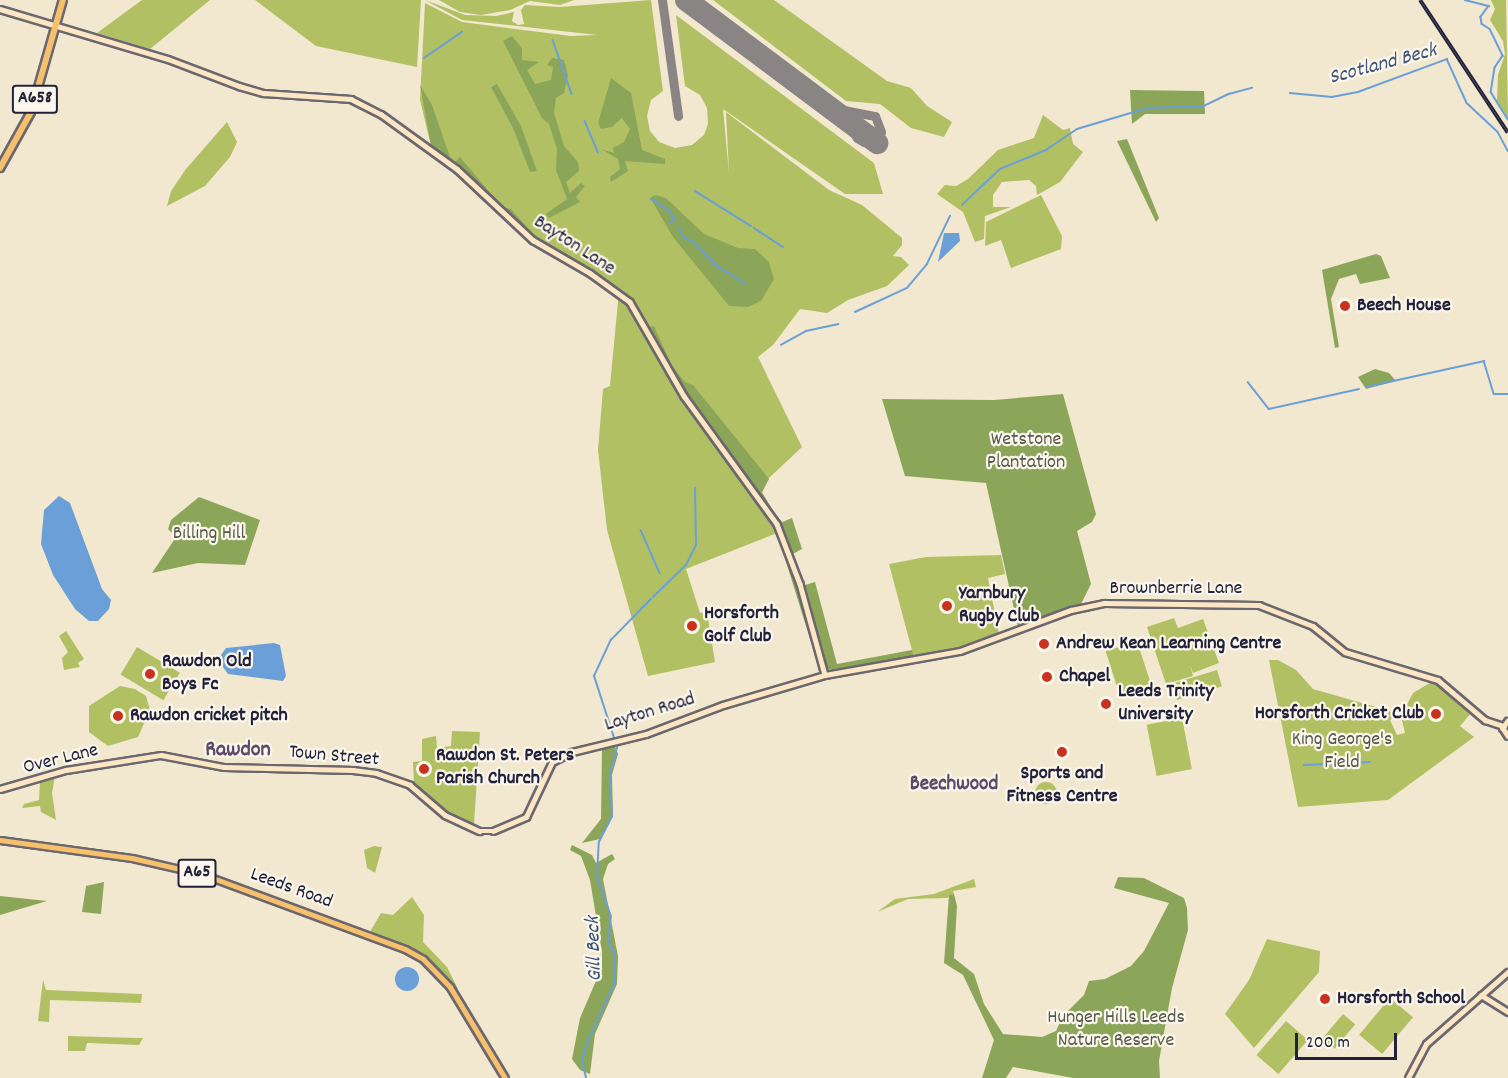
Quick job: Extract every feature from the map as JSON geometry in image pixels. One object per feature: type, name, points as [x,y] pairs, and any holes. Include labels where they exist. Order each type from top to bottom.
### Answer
[{"type":"highway","name":"A658","points":[[0,168],[31,112],[63,0]]},
{"type":"main road","name":"Leeds Road","points":[[0,840],[132,858],[202,874],[405,949],[423,959],[450,987],[505,1078]]},
{"type":"street","name":"Bayton Lane","points":[[0,9],[168,59],[247,88],[334,95],[362,104],[458,169],[533,240],[590,273],[630,302],[678,386],[777,524],[800,584],[825,675]]},
{"type":"street","name":"Brownberrie Lane","points":[[825,675],[938,657],[1071,610],[1104,603],[1250,604],[1303,620],[1345,652],[1438,680],[1485,720],[1506,724]]},
{"type":"street","name":"Layton Road","points":[[520,822],[531,811],[540,780],[552,762],[561,756],[646,734],[723,705],[825,675]]},
{"type":"street","points":[[1506,724],[1508,736]]},
{"type":"street","name":"Town Street","points":[[129,760],[167,754],[224,767],[376,773],[410,785],[445,815],[480,831],[520,822]]},
{"type":"street","name":"Over Lane","points":[[0,789],[66,770],[129,760]]},
{"type":"street","points":[[1408,1078],[1426,1044],[1508,972]]},
{"type":"street","points":[[1481,995],[1508,1012]]},
{"type":"green space","points":[[142,0],[210,0],[150,49],[97,33]]},
{"type":"green space","points":[[255,0],[421,0],[417,67],[316,46]]},
{"type":"green space","points":[[425,0],[465,15],[496,16],[514,12],[512,21],[518,25],[524,24],[521,10],[525,5],[560,7],[651,0],[663,91],[651,100],[647,116],[650,131],[659,142],[675,148],[692,145],[704,135],[708,124],[707,108],[700,95],[685,86],[676,15],[874,163],[883,194],[845,194],[723,109],[729,173],[726,112],[829,190],[862,205],[902,238],[902,245],[893,256],[901,257],[909,265],[887,286],[848,300],[827,313],[800,309],[773,345],[758,357],[802,447],[769,478],[762,492],[760,505],[777,533],[686,569],[700,613],[707,612],[715,662],[648,676],[607,530],[598,450],[603,389],[610,386],[619,291],[535,240],[431,146],[420,100],[425,3],[462,22],[571,36],[597,35],[462,20]]},
{"type":"green space","points":[[439,0],[574,0],[560,5],[530,1],[510,10],[481,15],[460,12]]},
{"type":"green space","points":[[713,0],[774,0],[887,81],[911,88],[927,106],[952,122],[944,137],[911,128],[880,104],[846,101]]},
{"type":"green space","points":[[1491,0],[1506,0],[1508,118],[1497,101],[1498,75],[1505,54],[1503,41],[1490,20],[1495,9]]},
{"type":"green space","points":[[512,36],[522,48],[522,60],[539,62],[527,70],[535,84],[551,80],[553,67],[547,65],[552,58],[564,60],[568,75],[564,93],[556,98],[554,113],[564,146],[578,162],[579,171],[566,182],[570,193],[581,183],[585,186],[576,197],[580,202],[549,218],[546,214],[567,199],[556,170],[557,149],[549,124],[542,118],[503,41]]},
{"type":"green space","points":[[611,78],[631,93],[642,150],[665,159],[665,164],[625,161],[628,171],[611,182],[610,177],[620,169],[618,159],[601,149],[614,153],[613,148],[624,142],[630,129],[622,118],[612,127],[601,129],[598,123]]},
{"type":"green space","points":[[497,84],[521,126],[537,171],[530,172],[513,128],[491,87]]},
{"type":"green space","points":[[420,85],[432,105],[450,157],[455,162],[460,157],[502,207],[511,209],[542,244],[431,146]]},
{"type":"green space","points":[[1130,90],[1204,91],[1205,114],[1145,114],[1132,124]]},
{"type":"green space","points":[[1043,115],[1063,130],[1070,128],[1073,144],[1083,152],[1060,182],[1037,195],[1036,186],[1029,180],[1002,182],[993,195],[993,207],[1011,207],[985,216],[984,239],[975,242],[963,212],[937,194],[945,185],[956,186],[968,179],[998,150],[1034,138]]},
{"type":"green space","points":[[227,122],[237,142],[230,157],[205,186],[167,206],[171,191],[186,169]]},
{"type":"green space","points":[[1127,139],[1159,218],[1156,222],[1117,141]]},
{"type":"green space","points":[[656,195],[666,198],[704,234],[738,248],[755,249],[769,262],[774,279],[761,301],[748,307],[729,306],[673,237],[652,201],[651,197]]},
{"type":"green space","points":[[1041,195],[1062,236],[1061,249],[1011,268],[1001,240],[985,246],[986,222]]},
{"type":"green space","points":[[1376,254],[1381,256],[1390,278],[1360,284],[1356,274],[1339,279],[1331,299],[1339,347],[1335,348],[1322,270]]},
{"type":"green space","points":[[654,326],[672,366],[685,382],[693,385],[769,479],[762,492],[780,523],[792,518],[802,549],[791,555],[802,586],[815,582],[837,664],[912,650],[914,658],[820,671],[777,533],[701,424],[699,412],[658,346],[649,327]]},
{"type":"green space","points":[[1375,369],[1389,373],[1396,381],[1366,389],[1358,377]]},
{"type":"green space","name":"Wetstone Plantation","points":[[1063,394],[1096,514],[1092,522],[1077,531],[1091,584],[1080,606],[1018,627],[986,483],[905,476],[882,399],[994,400]]},
{"type":"green space","name":"Billing Hill","points":[[199,497],[260,520],[245,565],[198,563],[152,573],[176,537],[168,529],[171,520]]},
{"type":"green space","name":"Yarnbury Rugby Club","points":[[1001,555],[1005,574],[988,578],[999,634],[954,651],[914,658],[889,564],[926,557]]},
{"type":"green space","points":[[1174,618],[1178,628],[1203,619],[1219,663],[1193,673],[1190,665],[1193,676],[1166,684],[1147,627]]},
{"type":"green space","points":[[66,631],[84,659],[78,663],[80,667],[64,670],[62,658],[68,652],[59,636]]},
{"type":"green space","points":[[1137,641],[1152,686],[1120,696],[1106,651]]},
{"type":"green space","name":"Rawdon Old Boys Fc","points":[[137,647],[180,673],[163,700],[121,674]]},
{"type":"green space","name":"King George's Field","points":[[1269,660],[1278,660],[1296,670],[1313,689],[1397,713],[1390,720],[1397,735],[1405,733],[1401,716],[1413,693],[1433,681],[1445,686],[1472,712],[1460,726],[1474,737],[1388,800],[1298,807]]},
{"type":"green space","points":[[1217,670],[1222,686],[1177,700],[1172,684]]},
{"type":"green space","name":"Rawdon cricket pitch","points":[[120,686],[135,689],[146,696],[150,710],[138,737],[108,746],[89,732],[89,706]]},
{"type":"green space","points":[[1182,718],[1192,769],[1157,776],[1147,725]]},
{"type":"green space","points":[[452,731],[480,732],[474,825],[448,814],[414,784],[413,762],[422,761],[422,739],[436,736],[437,748],[451,746]]},
{"type":"green space","points":[[614,744],[618,754],[612,775],[613,815],[600,839],[582,843],[601,819],[602,748]]},
{"type":"green space","points":[[55,776],[52,793],[56,820],[41,812],[40,806],[22,808],[24,804],[39,800],[40,782]]},
{"type":"green space","points":[[1046,782],[1054,785],[1057,793],[1054,801],[1046,804],[1038,801],[1035,793],[1038,785]]},
{"type":"green space","points":[[572,845],[592,855],[596,863],[612,854],[615,859],[608,864],[603,879],[618,956],[617,984],[595,1034],[590,1074],[580,1070],[572,1059],[580,1018],[602,967],[602,952],[590,880],[581,856],[570,850]]},
{"type":"green space","points":[[374,846],[382,847],[375,873],[367,868],[364,850]]},
{"type":"green space","name":"Hunger Hills Leeds Nature Reserve","points":[[1118,877],[1144,878],[1184,898],[1187,908],[1188,930],[1172,988],[1159,1061],[1160,1078],[1073,1078],[1013,1067],[1006,1078],[982,1078],[994,1040],[963,975],[944,963],[949,895],[954,894],[957,906],[954,958],[974,974],[984,1004],[1003,1034],[1042,1037],[1056,1031],[1063,1016],[1084,995],[1089,981],[1105,979],[1131,966],[1144,951],[1169,903],[1114,888]]},
{"type":"green space","points":[[974,879],[976,887],[953,891],[954,894],[947,898],[908,899],[877,912],[895,899],[934,894]]},
{"type":"green space","points":[[104,882],[101,914],[82,912],[86,886]]},
{"type":"green space","points":[[0,896],[47,901],[0,915]]},
{"type":"green space","points":[[412,897],[424,915],[423,942],[447,967],[458,989],[455,990],[444,976],[416,952],[370,932],[381,913],[393,915]]},
{"type":"green space","points":[[1267,939],[1320,951],[1319,972],[1254,1048],[1225,1014],[1249,980]]},
{"type":"green space","points":[[43,980],[46,990],[142,994],[141,1003],[50,1000],[49,1022],[38,1021]]},
{"type":"green space","points":[[1390,998],[1413,1017],[1382,1054],[1359,1035]]},
{"type":"green space","points":[[1343,1014],[1355,1024],[1335,1049],[1322,1039]]},
{"type":"green space","points":[[1286,1021],[1308,1040],[1278,1074],[1256,1055]]},
{"type":"green space","points":[[68,1036],[143,1038],[139,1045],[87,1043],[85,1051],[68,1051]]},
{"type":"water","points":[[944,233],[959,233],[960,241],[938,262]]},
{"type":"water","points":[[59,496],[70,503],[102,589],[111,600],[109,609],[98,621],[89,621],[75,609],[53,575],[41,544],[44,510]]},
{"type":"water","points":[[274,643],[280,645],[286,676],[283,681],[228,674],[223,667],[221,655],[226,648]]},
{"type":"water","points":[[407,967],[415,971],[419,979],[415,987],[407,991],[399,987],[395,979],[399,971]]},
{"type":"waterway","points":[[1465,0],[1489,6],[1481,17],[1482,24],[1490,29],[1503,56],[1495,68],[1491,92],[1508,119]]},
{"type":"waterway","points":[[424,58],[462,32]]},
{"type":"waterway","points":[[553,40],[572,94]]},
{"type":"waterway","name":"Scotland Beck","points":[[1290,93],[1332,97],[1358,92],[1447,59],[1467,103],[1498,132],[1508,151]]},
{"type":"waterway","name":"Scotland Beck","points":[[962,205],[1000,169],[1046,150],[1077,129],[1148,108],[1204,106],[1229,94],[1252,88]]},
{"type":"waterway","points":[[585,121],[598,152]]},
{"type":"waterway","points":[[695,191],[751,226]]},
{"type":"waterway","points":[[651,199],[670,211],[675,220],[669,224]]},
{"type":"waterway","points":[[855,312],[907,288],[927,264],[950,216]]},
{"type":"waterway","points":[[679,228],[684,238],[693,241],[717,266],[746,284]]},
{"type":"waterway","points":[[754,228],[783,247]]},
{"type":"waterway","points":[[781,345],[806,331],[838,324]]},
{"type":"waterway","points":[[1366,387],[1484,361],[1494,394],[1508,394]]},
{"type":"waterway","points":[[1248,382],[1269,409],[1359,389]]},
{"type":"waterway","name":"Gill Beck","points":[[653,597],[686,565],[696,545],[695,488]]},
{"type":"waterway","points":[[641,530],[660,573]]},
{"type":"waterway","name":"Gill Beck","points":[[614,738],[594,676],[611,640],[651,599]]},
{"type":"waterway","name":"Gill Beck","points":[[586,1078],[582,1061],[587,1043],[614,984],[614,952],[608,944],[611,917],[597,876],[599,842],[612,817],[610,774],[617,747]]},
{"type":"waterway","points":[[1304,765],[1370,762]]},
{"type":"taxiway","points":[[662,0],[678,116]]},
{"type":"taxiway","points":[[829,107],[875,116],[881,132],[875,141],[864,142],[857,138],[847,121]]},
{"type":"runway","points":[[686,0],[877,143]]},
{"type":"railway","points":[[1420,0],[1508,133]]},
{"type":"place","name":"Beech House","points":[[1345,306]]},
{"type":"place","name":"Yarnbury Rugby Club","points":[[947,606]]},
{"type":"place","name":"Horsforth Golf Club","points":[[692,626]]},
{"type":"place","name":"Andrew Kean Learning Centre","points":[[1044,644]]},
{"type":"place","name":"Rawdon Old Boys Fc","points":[[150,674]]},
{"type":"place","name":"Chapel","points":[[1047,677]]},
{"type":"place","name":"Leeds Trinity University","points":[[1106,704]]},
{"type":"place","name":"Horsforth Cricket Club","points":[[1436,714]]},
{"type":"place","name":"Rawdon cricket pitch","points":[[118,716]]},
{"type":"place","name":"Sports and Fitness Centre","points":[[1062,752]]},
{"type":"place","name":"Rawdon St. Peters Parish Church","points":[[424,769]]},
{"type":"place","name":"Horsforth School","points":[[1325,999]]},
{"type":"district","name":"Rawdon","points":[[238,751]]},
{"type":"district","name":"Beechwood","points":[[954,785]]}]
